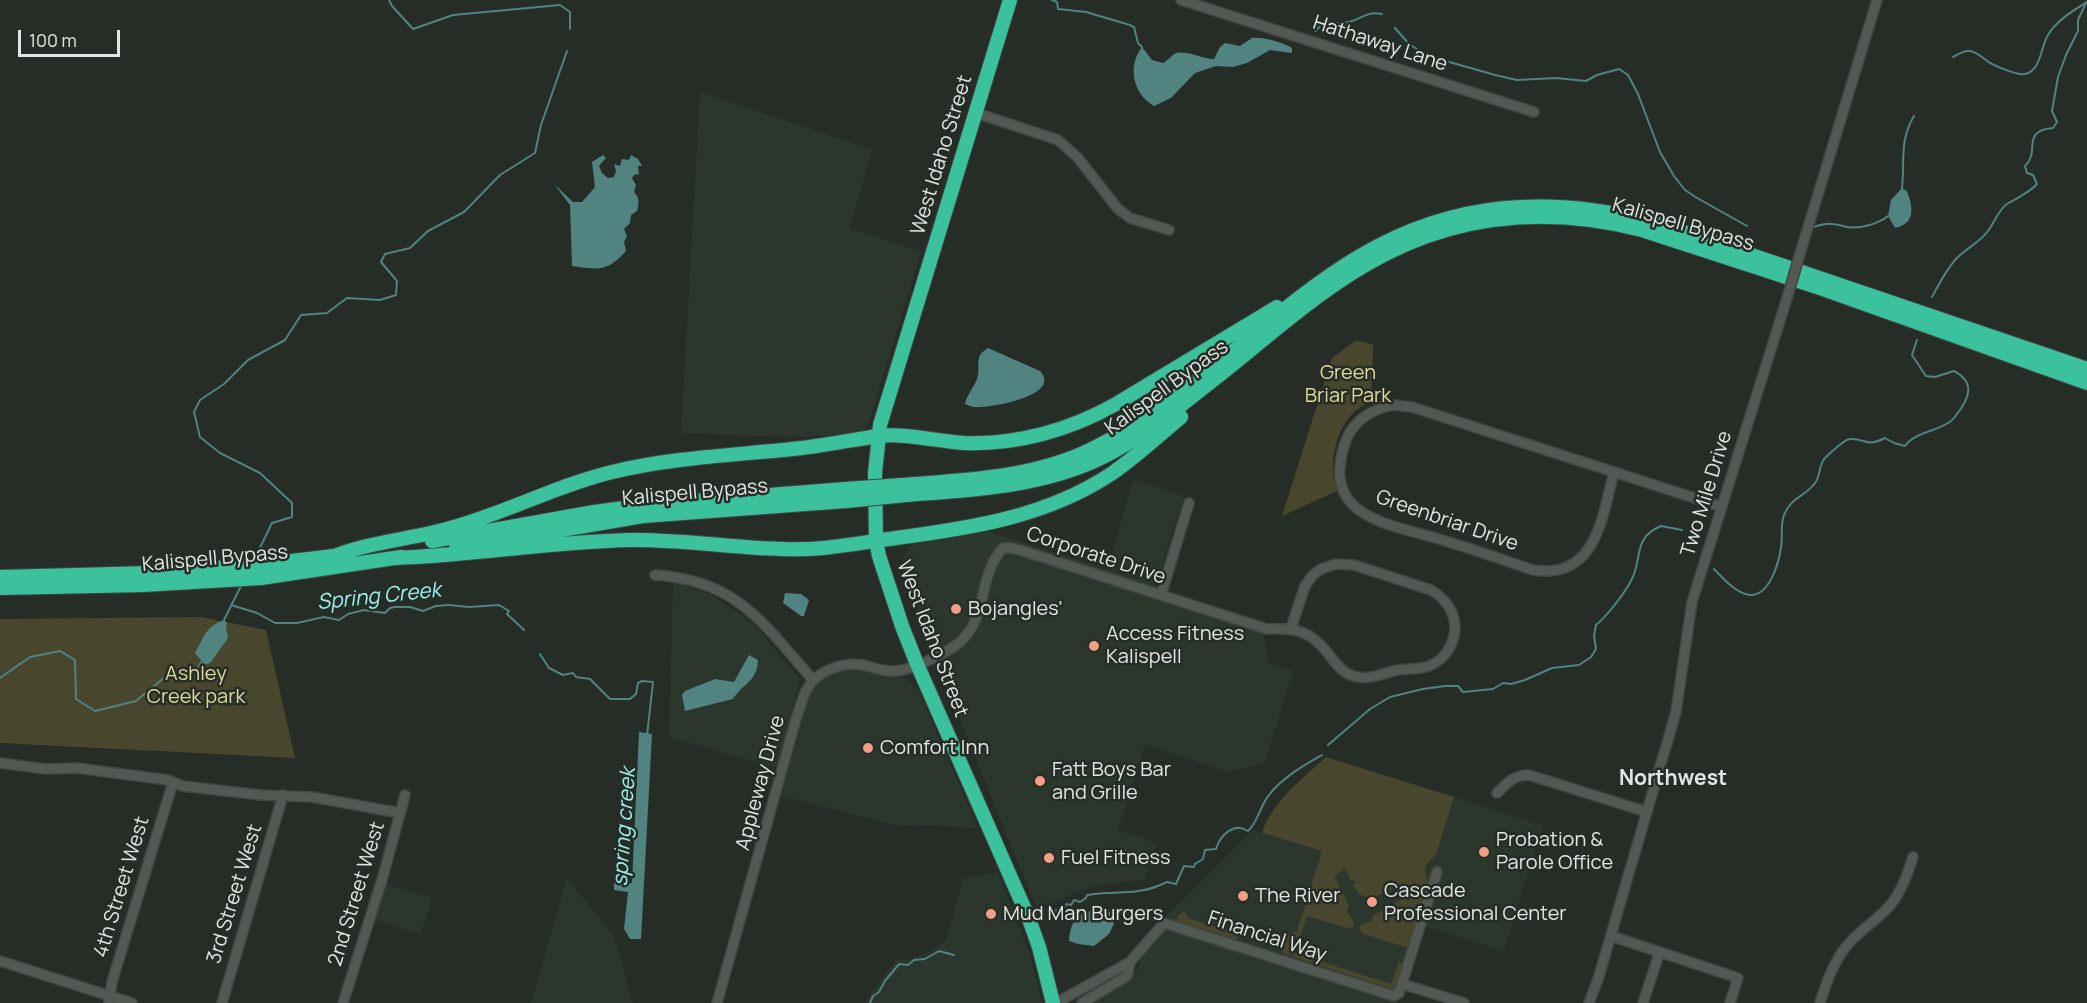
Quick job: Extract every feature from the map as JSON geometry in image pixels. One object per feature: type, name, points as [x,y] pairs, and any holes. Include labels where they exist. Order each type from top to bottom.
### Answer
[{"type":"highway","name":"West Idaho Street","points":[[1010,0],[880,425],[875,473],[876,541],[886,579],[918,664],[1029,918],[1054,1003]]},
{"type":"highway","name":"Kalispell Bypass","points":[[0,588],[171,584],[261,578],[395,558],[634,517],[904,490],[1008,475],[1057,463],[1092,450],[1152,414],[1313,288],[1374,248],[1412,230],[1443,219],[1501,207],[1526,205],[1576,207],[1616,212],[1668,226],[2086,369]]},
{"type":"highway","name":"Kalispell Bypass","points":[[904,490],[958,491],[1025,482],[1057,475],[1092,462],[1161,422],[1343,279],[1399,247],[1438,232],[1481,221],[1549,215],[1571,216],[1617,224],[1670,238],[1807,284],[2048,369],[2087,385]]},
{"type":"highway","points":[[335,556],[359,548],[456,527],[612,472],[679,460],[805,448],[879,436],[983,443],[1023,438],[1068,426],[1116,404],[1313,288]]},
{"type":"highway","points":[[395,558],[474,554],[631,540],[784,549],[829,548],[1007,519],[1042,509],[1076,494],[1112,473],[1229,376],[1257,346]]},
{"type":"highway","name":"Kalispell Bypass","points":[[0,577],[125,573],[267,564],[430,542],[629,507],[846,495]]},
{"type":"highway","points":[[0,568],[125,573]]},
{"type":"highway","points":[[0,592],[70,586]]},
{"type":"street","name":"Hathaway Lane","points":[[1181,0],[1534,112]]},
{"type":"street","name":"Two Mile Drive","points":[[1589,1003],[1611,936],[1676,712],[1692,602],[1878,0]]},
{"type":"street","points":[[976,112],[1058,140],[1078,158],[1118,209],[1130,218],[1169,230]]},
{"type":"street","name":"Greenbriar Drive","points":[[1614,472],[1597,531],[1588,551],[1574,565],[1562,570],[1548,571],[1533,570],[1370,517],[1359,510],[1345,495],[1340,484],[1339,471],[1347,435],[1354,424],[1387,406],[1400,405],[1412,407],[1614,472],[1722,507]]},
{"type":"street","points":[[1161,595],[1189,503]]},
{"type":"street","name":"Corporate Drive","points":[[918,664],[960,644],[969,633],[975,624],[991,567],[1003,548],[1020,550],[1266,629],[1290,628],[1308,634],[1318,642],[1336,665],[1350,675],[1361,678],[1435,664],[1448,651],[1455,629],[1450,607],[1442,597],[1431,590],[1345,564],[1321,569],[1313,575],[1305,586],[1290,628]]},
{"type":"street","points":[[655,575],[686,578],[700,582],[739,602],[764,622],[813,680],[824,672],[848,664],[894,671],[918,664]]},
{"type":"street","name":"Appleway Drive","points":[[717,1003],[796,719],[803,696],[813,680]]},
{"type":"street","points":[[0,763],[46,769],[77,768],[173,782],[182,786],[312,797],[400,813]]},
{"type":"street","points":[[1497,793],[1511,779],[1520,775],[1529,775],[1647,812]]},
{"type":"street","name":"4th Street West","points":[[109,999],[173,782]]},
{"type":"street","name":"3rd Street West","points":[[222,1003],[284,795]]},
{"type":"street","name":"2nd Street West","points":[[344,1003],[382,880],[405,795]]},
{"type":"street","points":[[1820,1003],[1831,970],[1852,939],[1893,902],[1902,888],[1913,857]]},
{"type":"street","points":[[1437,872],[1402,984],[1464,1003]]},
{"type":"street","name":"Financial Way","points":[[1054,1003],[1130,962],[1164,923],[1394,996],[1399,993],[1402,984]]},
{"type":"street","points":[[1611,936],[1659,954],[1738,978],[1730,1003]]},
{"type":"street","points":[[1643,1003],[1659,954]]},
{"type":"street","points":[[0,961],[109,999],[132,1003]]},
{"type":"street","name":"Financial Way","points":[[1082,1003],[1127,976],[1130,962]]},
{"type":"shaded area","points":[[700,91],[873,150],[849,228],[921,252],[871,416],[864,431],[849,435],[787,437],[681,433]]},
{"type":"shaded area","points":[[1133,480],[1184,496],[1152,598],[1264,633],[1269,664],[1293,671],[1265,763],[1230,772],[1145,745],[1118,830],[1157,843],[1145,880],[1093,886],[1036,908],[899,567],[908,547],[932,537],[987,531],[1107,569]]},
{"type":"shaded area","points":[[673,582],[712,595],[754,624],[800,680],[777,768],[669,737]]},
{"type":"shaded area","points":[[850,668],[908,679],[919,692],[978,828],[899,826],[781,796],[808,698],[819,682],[832,673]]},
{"type":"shaded area","points":[[1454,797],[1543,825],[1504,951],[1416,923],[1393,990],[1165,917],[1253,830],[1427,883],[1425,871],[1427,864],[1436,855]]},
{"type":"shaded area","points":[[998,872],[1031,958],[1042,1003],[864,1003],[896,960],[910,960],[946,941],[963,879]]},
{"type":"shaded area","points":[[567,878],[614,936],[633,1003],[531,1003]]},
{"type":"shaded area","points":[[374,881],[432,898],[421,934],[364,917]]},
{"type":"shaded area","points":[[1165,928],[1400,1003],[1089,1003],[1137,971],[1142,954]]},
{"type":"green space","name":"Green Briar Park","points":[[1356,340],[1373,345],[1371,402],[1350,416],[1338,439],[1333,466],[1337,491],[1282,516],[1332,358]]},
{"type":"green space","name":"Ashley Creek park","points":[[201,617],[266,630],[295,758],[0,743],[0,619]]},
{"type":"green space","points":[[1326,757],[1454,797],[1436,855],[1427,864],[1425,871],[1428,884],[1408,948],[1364,934],[1359,929],[1360,925],[1372,921],[1374,915],[1404,898],[1398,886],[1386,892],[1382,891],[1383,893],[1373,899],[1358,894],[1353,885],[1356,883],[1355,880],[1351,881],[1345,869],[1334,876],[1349,906],[1347,912],[1354,923],[1353,927],[1346,928],[1307,916],[1295,953],[1391,984],[1399,962],[1401,962],[1403,964],[1395,990],[1282,953],[1288,934],[1297,931],[1322,851],[1262,833],[1280,801]]},
{"type":"green space","points":[[1184,911],[1188,918],[1241,935],[1236,940],[1177,921],[1177,917]]},
{"type":"water","points":[[1252,38],[1267,39],[1283,44],[1292,48],[1292,53],[1270,50],[1247,63],[1233,67],[1216,66],[1195,73],[1171,98],[1154,106],[1147,101],[1137,87],[1134,79],[1135,63],[1142,47],[1152,60],[1163,63],[1174,54],[1179,53],[1214,59],[1220,47],[1225,43],[1240,46]]},
{"type":"water","points":[[603,155],[606,158],[599,166],[608,178],[614,177],[616,171],[614,164],[620,166],[622,159],[629,160],[631,155],[638,159],[642,166],[638,166],[639,174],[632,178],[636,185],[634,192],[639,203],[637,211],[631,215],[630,223],[624,229],[627,236],[624,242],[626,251],[613,263],[602,268],[572,266],[570,205],[554,184],[573,202],[582,202],[595,187],[592,162]]},
{"type":"water","points":[[1902,188],[1907,191],[1911,203],[1911,214],[1907,222],[1895,228],[1888,216],[1891,200]]},
{"type":"water","points":[[988,348],[1040,371],[1044,379],[1042,387],[1024,398],[998,405],[972,407],[965,404],[977,379],[980,355]]},
{"type":"water","points":[[785,593],[801,594],[809,600],[804,616],[783,603]]},
{"type":"water","points":[[224,620],[227,623],[228,638],[211,662],[205,665],[195,653],[209,629]]},
{"type":"water","points":[[749,655],[758,660],[755,673],[733,699],[685,711],[682,695],[685,691],[715,679],[734,682]]},
{"type":"water","points":[[639,732],[652,734],[641,939],[630,939],[624,929],[628,892],[614,890],[614,883],[632,883]]},
{"type":"water","points":[[1102,909],[1118,915],[1109,934],[1094,946],[1069,941],[1072,926],[1078,917],[1087,912]]},
{"type":"waterway","points":[[389,0],[413,29],[453,15],[560,5],[570,12],[570,29]]},
{"type":"waterway","points":[[1052,0],[1057,2],[1058,9],[1086,12],[1134,27],[1138,43],[1142,47]]},
{"type":"waterway","points":[[1953,57],[1970,51],[2005,70],[2022,74],[2030,72],[2037,63],[2051,30],[2066,16],[2087,2]]},
{"type":"waterway","points":[[1932,297],[1953,262],[1985,235],[2004,206],[2027,193],[2037,184],[2033,175],[2027,173],[2025,166],[2031,154],[2034,137],[2043,130],[2053,128],[2057,122],[2052,111],[2058,77],[2078,31],[2078,20],[2086,3]]},
{"type":"waterway","points":[[1315,31],[1324,23],[1346,23],[1368,14],[1382,14]]},
{"type":"waterway","points":[[1395,28],[1409,44],[1428,56],[1517,80],[1556,78],[1586,81],[1597,75],[1619,69],[1628,75],[1638,94],[1660,152],[1685,190],[1747,226]]},
{"type":"waterway","points":[[254,560],[272,523],[292,517],[292,503],[260,473],[220,453],[200,437],[194,412],[200,400],[224,384],[248,360],[285,340],[301,315],[327,313],[347,298],[380,300],[396,295],[397,281],[381,262],[385,254],[410,248],[428,231],[464,212],[500,175],[535,153],[541,125],[567,51]]},
{"type":"waterway","points":[[1902,188],[1904,143],[1914,116]]},
{"type":"waterway","points":[[1813,227],[1827,224],[1863,227],[1888,216]]},
{"type":"waterway","points":[[1714,569],[1741,592],[1751,595],[1758,594],[1768,584],[1776,569],[1781,547],[1783,519],[1787,509],[1815,483],[1823,461],[1833,450],[1850,439],[1873,442],[1885,438],[1905,446],[1915,437],[1945,425],[1953,419],[1966,399],[1967,384],[1954,371],[1935,377],[1926,376],[1912,355],[1917,340]]},
{"type":"waterway","points":[[1328,745],[1370,709],[1390,697],[1445,686],[1458,686],[1463,692],[1493,689],[1503,683],[1511,684],[1525,680],[1552,668],[1579,665],[1591,657],[1596,649],[1594,636],[1596,625],[1615,605],[1631,581],[1642,543],[1646,537],[1661,526],[1682,530]]},
{"type":"waterway","name":"Spring Creek","points":[[223,622],[242,584]]},
{"type":"waterway","name":"Spring Creek","points":[[231,605],[257,613],[275,623],[297,623],[324,617],[339,620],[348,614],[364,610],[385,613],[395,607],[410,607],[423,611],[436,606],[499,605],[509,611],[507,614],[524,630]]},
{"type":"waterway","points":[[0,678],[30,657],[60,651],[75,660],[76,699],[95,711],[136,701],[171,672],[196,671],[202,661]]},
{"type":"waterway","name":"Spring Creek","points":[[540,654],[549,668],[563,675],[573,673],[576,677],[590,679],[610,699],[630,699],[636,694],[638,683],[653,682],[647,736]]},
{"type":"waterway","name":"Spring Creek","points":[[1050,912],[1062,909],[1067,904],[1071,905],[1074,900],[1080,902],[1087,895],[1146,890],[1167,882],[1176,884],[1184,866],[1194,867],[1203,859],[1205,850],[1216,849],[1228,831],[1238,828],[1248,831],[1266,799],[1275,789],[1294,772],[1322,755]]},
{"type":"waterway","name":"Spring Creek","points":[[870,1003],[899,964],[908,965],[914,960],[925,959],[939,951],[954,955]]},
{"type":"place","name":"Bojangles'","points":[[956,609]]},
{"type":"place","name":"Access Fitness Kalispell","points":[[1094,646]]},
{"type":"place","name":"Comfort Inn","points":[[868,748]]},
{"type":"place","name":"Fatt Boys Bar and Grille","points":[[1040,781]]},
{"type":"place","name":"Probation & Parole Office","points":[[1484,852]]},
{"type":"place","name":"Fuel Fitness","points":[[1049,858]]},
{"type":"place","name":"The River","points":[[1243,896]]},
{"type":"place","name":"Cascade Professional Center","points":[[1372,902]]},
{"type":"place","name":"Mud Man Burgers","points":[[991,914]]},
{"type":"district","name":"Northwest","points":[[1673,779]]},
{"type":"water label","name":"spring creek","points":[[625,827]]}]
